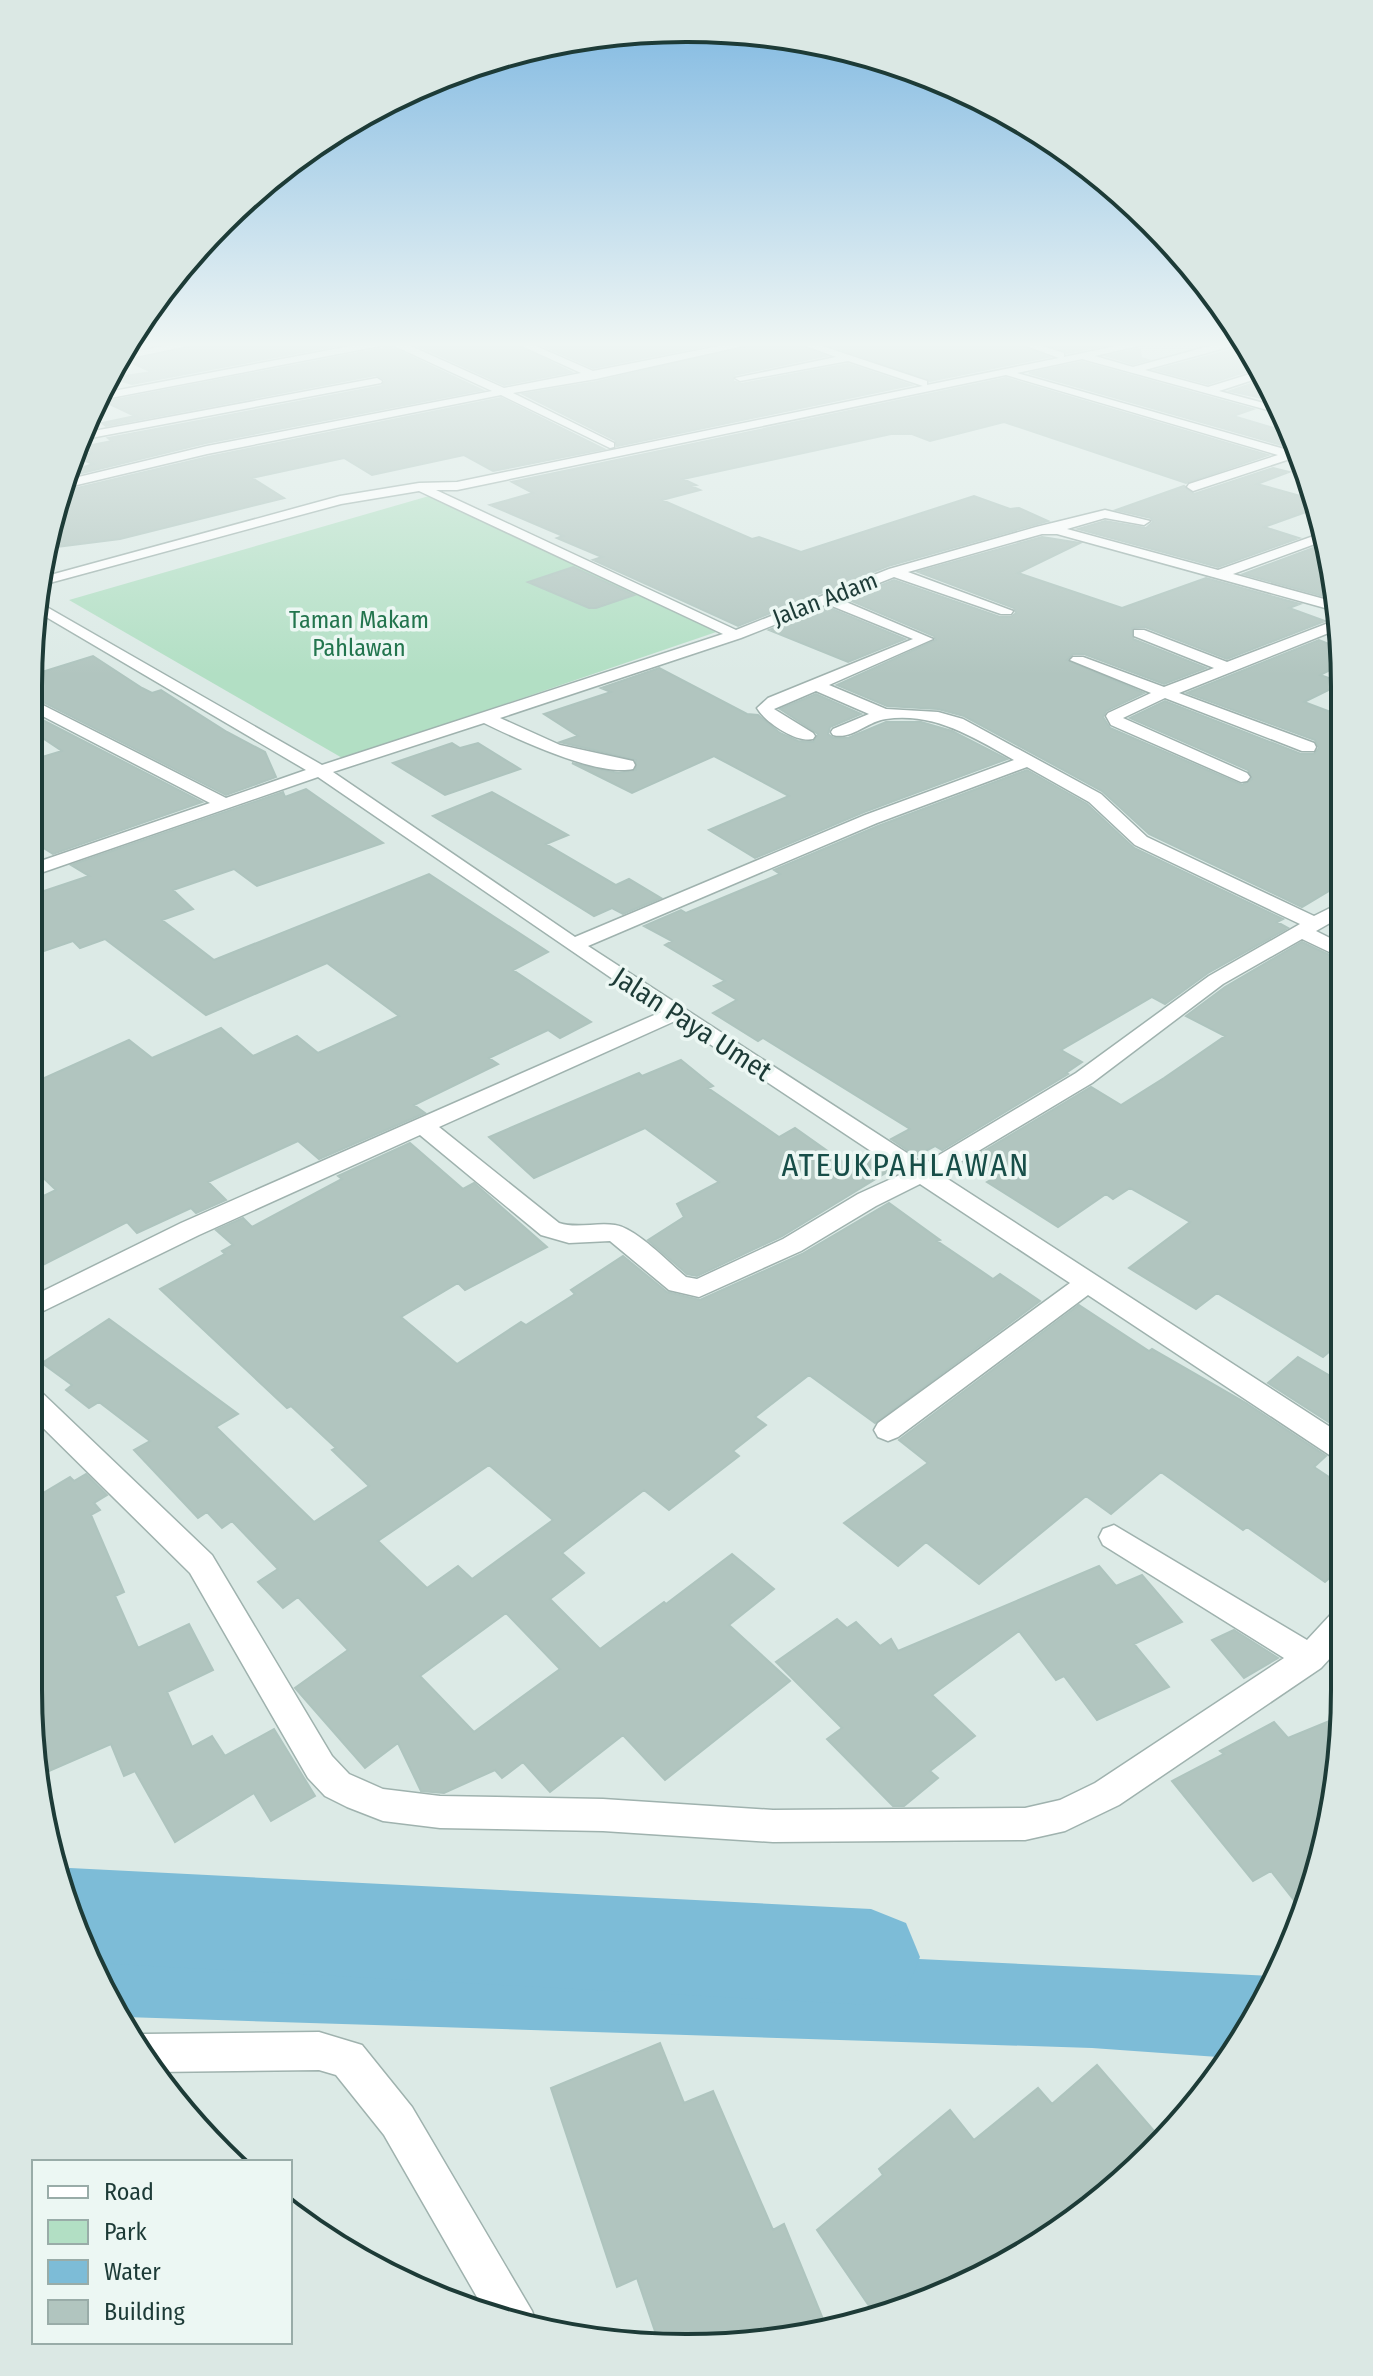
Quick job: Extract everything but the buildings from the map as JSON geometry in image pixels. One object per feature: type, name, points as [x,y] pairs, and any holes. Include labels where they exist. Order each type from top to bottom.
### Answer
[{"type":"street","points":[[75,482],[195,453]]},
{"type":"street","points":[[419,487],[442,477],[569,453]]},
{"type":"street","points":[[52,578],[308,508],[419,487],[457,486],[618,453]]},
{"type":"street","points":[[1193,487],[1289,459]]},
{"type":"street","points":[[419,487],[736,635]]},
{"type":"street","points":[[1049,530],[1105,514],[1144,521]]},
{"type":"street","name":"Jalan Adam","points":[[42,867],[320,771],[736,635],[894,572],[996,540],[1049,530],[1325,604]]},
{"type":"street","points":[[1221,574],[1314,540]]},
{"type":"street","points":[[894,572],[1006,611]]},
{"type":"street","points":[[807,736],[768,713],[765,708],[774,701],[926,639],[825,598]]},
{"type":"street","name":"Jalan Paya Umet","points":[[47,612],[320,771],[573,945],[1086,1284],[1331,1442]]},
{"type":"street","points":[[1241,777],[1113,719],[1116,714],[1164,693],[1328,628]]},
{"type":"street","points":[[1139,633],[1228,668]]},
{"type":"street","points":[[1078,660],[1308,747]]},
{"type":"street","points":[[816,685],[883,714],[938,717],[957,722],[1095,798],[1141,841],[1307,927],[1331,944]]},
{"type":"street","points":[[42,710],[225,804]]},
{"type":"street","points":[[839,732],[883,714]]},
{"type":"street","points":[[486,717],[537,744],[565,754],[627,765]]},
{"type":"street","points":[[573,945],[871,819],[1028,761]]},
{"type":"street","points":[[423,1126],[550,1229],[569,1235],[596,1231],[617,1233],[678,1284],[692,1289],[792,1245],[867,1200],[951,1160],[1084,1078],[1216,980],[1331,914]]},
{"type":"street","points":[[42,1303],[190,1229],[676,1013]]},
{"type":"street","points":[[888,1430],[1086,1284]]},
{"type":"street","points":[[42,1410],[201,1564],[320,1767],[337,1785],[383,1805],[440,1812],[603,1815],[805,1826],[1025,1824],[1065,1815],[1107,1794],[1310,1658],[1331,1635]]},
{"type":"street","points":[[1114,1537],[1310,1658]]},
{"type":"street","points":[[154,2053],[319,2051],[348,2059],[398,2121],[507,2308]]},
{"type":"green space","name":"Taman Makam Pahlawan","points":[[429,496],[728,628],[344,759],[69,600]]},
{"type":"water","points":[[122,1921],[1265,1976],[1216,2057],[1092,2048],[131,2017],[108,1975],[86,1922]]},
{"type":"waterway","points":[[83,1916],[871,1957]]},
{"type":"district","name":"ATEUKPAHLAWAN","points":[[906,1165]]}]
